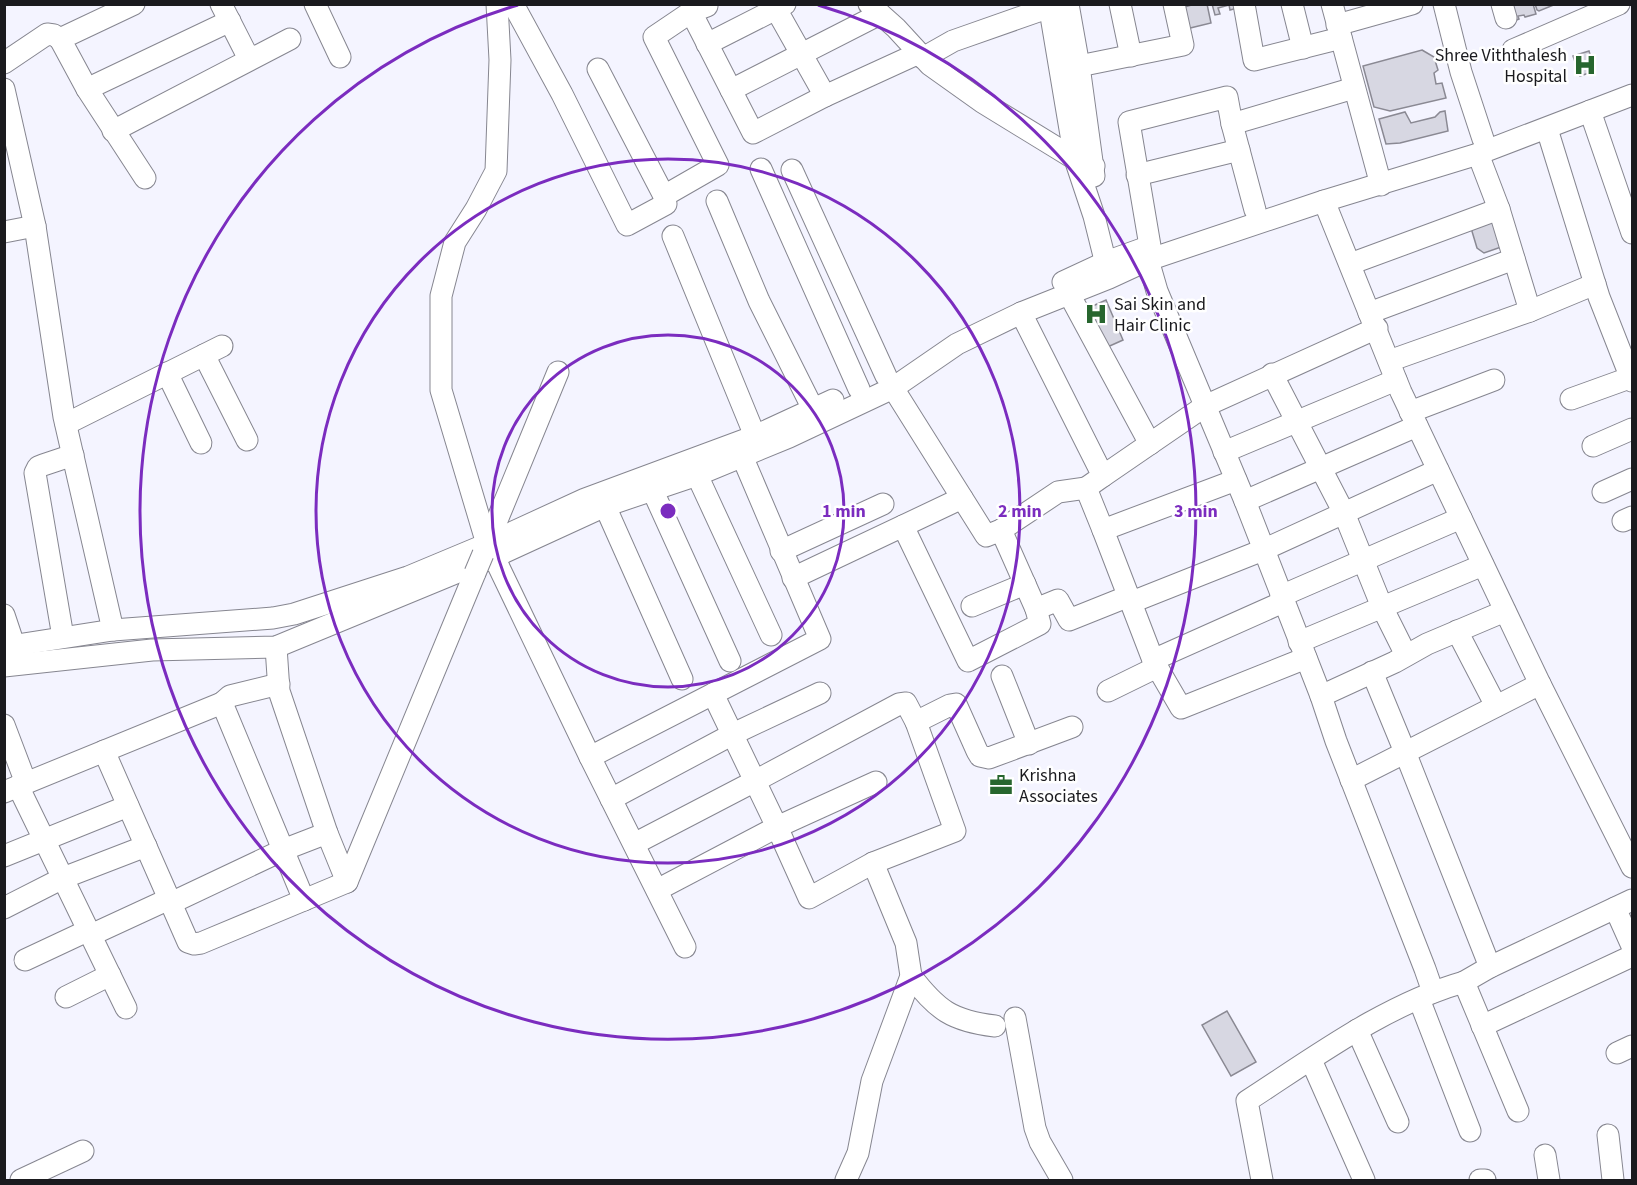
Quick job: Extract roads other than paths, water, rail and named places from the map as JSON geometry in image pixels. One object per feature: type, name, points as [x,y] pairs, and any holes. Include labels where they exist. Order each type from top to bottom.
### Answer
[{"type":"street","points":[[60,39],[134,4]]},
{"type":"street","points":[[315,4],[340,57]]},
{"type":"street","points":[[497,4],[500,60],[496,171],[455,242],[441,296],[441,390],[488,552],[685,947]]},
{"type":"street","points":[[513,4],[562,94],[627,225],[666,204],[664,196],[598,69]]},
{"type":"street","points":[[1120,4],[1131,56]]},
{"type":"street","points":[[1079,66],[1184,45],[1174,4]]},
{"type":"street","points":[[1244,4],[1254,60],[1303,48],[1337,22],[1412,4]]},
{"type":"street","points":[[1292,4],[1303,48]]},
{"type":"street","points":[[1444,4],[1481,146],[1530,310]]},
{"type":"street","points":[[1513,50],[1618,4]]},
{"type":"street","points":[[664,196],[718,165],[654,37],[704,7],[707,44],[753,133],[825,96],[953,41],[1056,5]]},
{"type":"street","points":[[1056,5],[1079,66],[1084,162]]},
{"type":"street","points":[[1056,5],[1094,216],[1108,270]]},
{"type":"street","points":[[707,44],[778,6],[801,54],[825,96]]},
{"type":"street","points":[[731,90],[801,54],[874,9],[896,28],[930,65],[982,102],[1084,162]]},
{"type":"street","points":[[87,89],[225,13],[249,59]]},
{"type":"street","points":[[1337,22],[1379,179]]},
{"type":"street","points":[[4,63],[47,34],[60,39],[87,89],[145,178]]},
{"type":"street","points":[[113,131],[290,39]]},
{"type":"street","points":[[1481,146],[1632,81]]},
{"type":"street","points":[[1232,124],[1354,88]]},
{"type":"street","points":[[4,89],[35,226],[66,423],[113,630]]},
{"type":"street","points":[[1149,253],[1324,201],[1379,179],[1481,146],[1547,129],[1632,95]]},
{"type":"street","points":[[1255,210],[1227,97],[1129,122],[1157,291],[1245,501],[1425,969],[1426,996],[1470,1131]]},
{"type":"street","points":[[1590,111],[1631,226]]},
{"type":"street","points":[[1547,129],[1595,284],[1623,330],[1632,378],[1571,399]]},
{"type":"street","points":[[1137,175],[1239,150]]},
{"type":"street","points":[[761,169],[859,389]]},
{"type":"street","points":[[792,170],[889,382],[986,536],[1001,530],[1058,492],[1095,482],[1205,405],[1272,375],[1373,320],[1514,259]]},
{"type":"street","points":[[4,615],[9,646],[113,630],[284,617],[488,552],[585,499],[755,436],[859,389],[889,382],[959,331],[1255,210],[1379,179]]},
{"type":"street","points":[[717,201],[759,302],[813,409]]},
{"type":"street","points":[[1324,201],[1414,419],[1540,684],[1632,867]]},
{"type":"street","points":[[1350,264],[1499,209]]},
{"type":"street","points":[[4,232],[35,226]]},
{"type":"street","points":[[673,236],[755,436]]},
{"type":"street","points":[[4,666],[152,650],[276,647],[488,552],[652,489],[697,475],[789,437],[957,344],[1021,313],[1069,294],[1108,270]]},
{"type":"street","points":[[1224,452],[1297,421],[1393,371],[1530,310],[1595,284]]},
{"type":"street","points":[[1069,294],[1150,444]]},
{"type":"street","points":[[1021,313],[1095,482],[1103,530],[1155,663],[1181,708],[1302,650],[1382,607],[1483,565]]},
{"type":"street","points":[[66,423],[213,351],[247,440]]},
{"type":"street","points":[[104,751],[188,942],[201,943],[347,882],[475,573],[488,552],[558,372]]},
{"type":"street","points":[[167,373],[201,443]]},
{"type":"street","points":[[1272,375],[1344,513],[1382,607],[1406,655]]},
{"type":"street","points":[[1245,501],[1322,468],[1494,380]]},
{"type":"street","points":[[1593,446],[1632,429]]},
{"type":"street","points":[[63,637],[35,473],[38,467],[73,455]]},
{"type":"street","points":[[590,756],[820,639],[742,456]]},
{"type":"street","points":[[1036,609],[1058,600],[1069,620],[1130,599],[1263,550],[1438,470]]},
{"type":"street","points":[[697,475],[771,635]]},
{"type":"street","points":[[1603,492],[1632,479]]},
{"type":"street","points":[[1103,530],[1236,480]]},
{"type":"street","points":[[652,489],[730,661]]},
{"type":"street","points":[[793,578],[962,498]]},
{"type":"street","points":[[781,551],[883,504]]},
{"type":"street","points":[[605,507],[682,679]]},
{"type":"street","points":[[1108,691],[1155,663],[1282,599],[1461,518]]},
{"type":"street","points":[[903,526],[968,661],[1040,624],[1036,609],[1001,530]]},
{"type":"street","points":[[972,606],[1025,584]]},
{"type":"street","points":[[1321,696],[1427,644],[1505,611]]},
{"type":"street","points":[[1457,631],[1496,706]]},
{"type":"street","points":[[276,647],[279,691],[327,833],[347,882]]},
{"type":"street","points":[[1372,672],[1490,967]]},
{"type":"street","points":[[1002,675],[1029,744]]},
{"type":"street","points":[[16,787],[222,703],[230,696],[279,684]]},
{"type":"street","points":[[1351,780],[1540,684]]},
{"type":"street","points":[[611,799],[733,734],[820,693]]},
{"type":"street","points":[[634,843],[755,781],[903,702],[909,707],[916,722],[955,831],[873,863],[809,898],[777,827],[755,781],[733,734],[713,694]]},
{"type":"street","points":[[222,703],[304,900]]},
{"type":"street","points":[[916,722],[956,704],[980,756],[984,758],[993,758],[1072,727]]},
{"type":"street","points":[[5,726],[16,787],[44,838],[126,1008]]},
{"type":"street","points":[[657,891],[777,827],[876,782]]},
{"type":"street","points":[[4,856],[128,806]]},
{"type":"street","points":[[25,960],[170,901],[327,833]]},
{"type":"street","points":[[4,908],[63,878],[146,846]]},
{"type":"street","points":[[873,863],[906,943],[911,976],[927,997],[947,1013],[970,1023],[995,1026]]},
{"type":"street","points":[[1262,1180],[1247,1101],[1357,1030],[1426,996],[1464,982],[1490,967],[1624,904],[1632,946]]},
{"type":"street","points":[[1482,1026],[1632,956]]},
{"type":"street","points":[[66,997],[110,975]]},
{"type":"street","points":[[846,1180],[858,1153],[872,1081],[911,976]]},
{"type":"street","points":[[1464,982],[1518,1111]]},
{"type":"street","points":[[1015,1018],[1035,1128],[1040,1142],[1062,1180]]},
{"type":"street","points":[[1357,1030],[1398,1122]]},
{"type":"street","points":[[1311,1060],[1364,1180]]},
{"type":"street","points":[[1608,1135],[1613,1180]]},
{"type":"street","points":[[21,1180],[83,1151]]},
{"type":"street","points":[[1545,1155],[1550,1180]]},
{"type":"street","points":[[1480,1180],[1485,1180]]},
{"type":"place","name":"Shree Viththalesh Hospital","points":[[1585,65]]},
{"type":"place","name":"Sai Skin and Hair Clinic","points":[[1096,314]]},
{"type":"place","name":"Krishna Associates","points":[[1001,785]]}]
